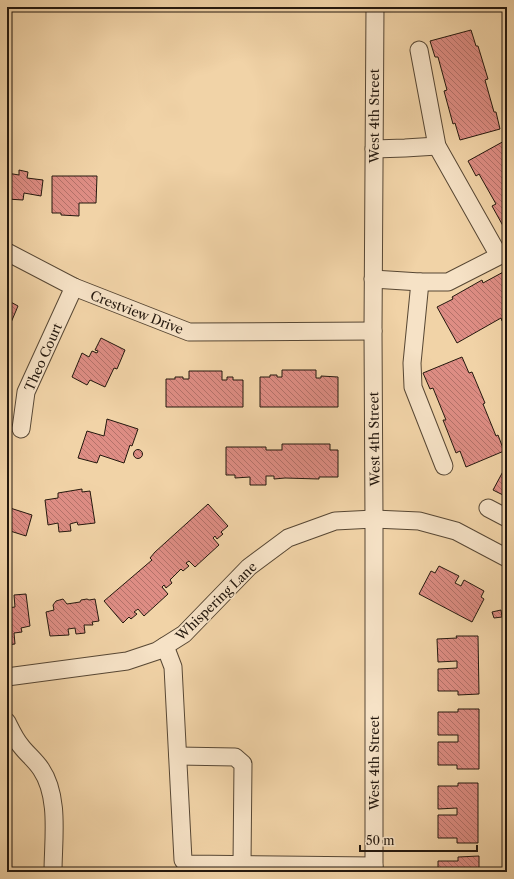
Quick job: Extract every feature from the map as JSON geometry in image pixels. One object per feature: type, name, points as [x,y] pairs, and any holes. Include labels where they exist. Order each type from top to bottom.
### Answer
[{"type":"street","name":"West 4th Street","points":[[374,869],[373,279],[375,7]]},
{"type":"street","points":[[373,279],[448,282],[499,256],[437,146],[419,50]]},
{"type":"street","points":[[374,149],[437,146]]},
{"type":"street","name":"Crestview Drive","points":[[7,252],[74,287],[189,332],[373,331]]},
{"type":"street","points":[[420,282],[412,363],[413,387],[444,466]]},
{"type":"street","name":"Theo Court","points":[[21,429],[26,392],[74,287]]},
{"type":"street","points":[[488,508],[507,518]]},
{"type":"street","name":"Whispering Lane","points":[[7,677],[128,661],[157,652],[184,634],[249,567],[288,538],[335,521],[374,519],[419,521],[456,531],[507,558]]},
{"type":"street","points":[[165,646],[173,667],[183,860],[186,864],[242,864],[304,868],[374,869]]},
{"type":"street","points":[[7,722],[20,745],[38,765],[49,783],[54,802],[53,872]]},
{"type":"street","points":[[178,756],[234,757],[243,764],[242,864]]},
{"type":"building","points":[[471,30],[476,46],[478,46],[488,79],[485,80],[500,129],[460,140],[455,123],[453,124],[444,91],[447,90],[438,57],[435,57],[430,41]]},
{"type":"building","points":[[506,140],[507,233],[492,206],[496,204],[479,174],[476,176],[468,161]]},
{"type":"building","points":[[19,170],[28,172],[27,178],[43,180],[41,196],[24,193],[23,200],[7,199],[7,173],[19,175]]},
{"type":"building","points":[[52,176],[97,176],[96,203],[79,203],[79,216],[52,213]]},
{"type":"building","points":[[507,270],[507,318],[502,321],[501,318],[457,343],[437,307],[453,299],[452,297],[482,280],[483,283]]},
{"type":"building","points":[[7,300],[18,306],[7,332]]},
{"type":"building","points":[[101,338],[125,350],[117,369],[114,368],[105,387],[90,380],[87,385],[72,377],[82,353],[89,357],[92,351],[97,353],[98,351],[95,350]]},
{"type":"building","points":[[462,357],[469,373],[472,372],[485,403],[483,404],[504,451],[466,467],[460,451],[456,453],[443,420],[446,420],[433,388],[430,389],[423,373]]},
{"type":"building","points":[[282,370],[316,370],[316,378],[321,378],[321,376],[338,377],[338,407],[260,407],[260,377],[277,375],[277,377],[282,377]]},
{"type":"building","points":[[189,371],[222,371],[222,380],[227,380],[227,377],[233,377],[233,380],[243,380],[243,407],[166,407],[166,379],[183,377],[183,379],[189,379]]},
{"type":"building","points":[[107,419],[138,429],[132,446],[130,445],[124,463],[100,455],[97,463],[78,458],[87,431],[104,436]]},
{"type":"building","points":[[282,444],[330,444],[330,450],[338,450],[338,477],[319,477],[319,479],[274,479],[274,476],[266,476],[266,485],[250,485],[250,477],[235,478],[235,475],[226,475],[226,447],[266,447],[266,450],[282,450]]},
{"type":"building","points":[[138,449],[143,454],[138,459],[133,454]]},
{"type":"building","points":[[507,464],[507,497],[493,490]]},
{"type":"building","points":[[82,489],[82,492],[90,491],[95,523],[78,525],[77,522],[70,524],[71,531],[59,532],[58,523],[48,525],[45,500],[58,498],[58,493]]},
{"type":"building","points":[[208,504],[228,526],[221,532],[223,534],[217,539],[215,536],[213,538],[219,545],[195,567],[189,561],[186,563],[189,566],[183,571],[181,569],[170,580],[172,583],[166,588],[164,585],[162,587],[168,594],[144,616],[138,609],[134,612],[137,614],[131,619],[129,617],[123,623],[104,601],[152,560],[150,558],[155,552]]},
{"type":"building","points":[[7,507],[32,515],[26,536],[7,530]]},
{"type":"building","points":[[439,566],[459,576],[455,583],[461,586],[464,580],[484,591],[481,597],[484,599],[472,622],[419,594],[431,571],[435,573]]},
{"type":"building","points":[[26,594],[30,626],[21,628],[22,632],[14,633],[15,644],[7,645],[7,608],[15,607],[14,595]]},
{"type":"building","points":[[63,599],[67,604],[80,602],[81,600],[95,599],[99,621],[92,622],[93,625],[84,625],[85,633],[76,634],[75,628],[68,629],[69,635],[50,636],[46,612],[54,610],[53,605],[56,601]]},
{"type":"building","points":[[501,610],[502,617],[494,618],[492,612]]},
{"type":"building","points":[[456,636],[478,636],[479,694],[458,695],[458,691],[438,691],[438,669],[457,668],[457,661],[438,662],[437,639],[457,638]]},
{"type":"building","points":[[458,709],[479,709],[479,769],[457,769],[457,765],[438,765],[438,742],[458,742],[458,735],[438,735],[438,712],[458,712]]},
{"type":"building","points":[[458,783],[478,783],[478,843],[457,843],[457,838],[438,838],[438,815],[457,815],[457,808],[438,809],[438,786],[458,786]]},
{"type":"building","points":[[479,856],[479,872],[438,872],[438,861],[458,861],[458,857]]}]
